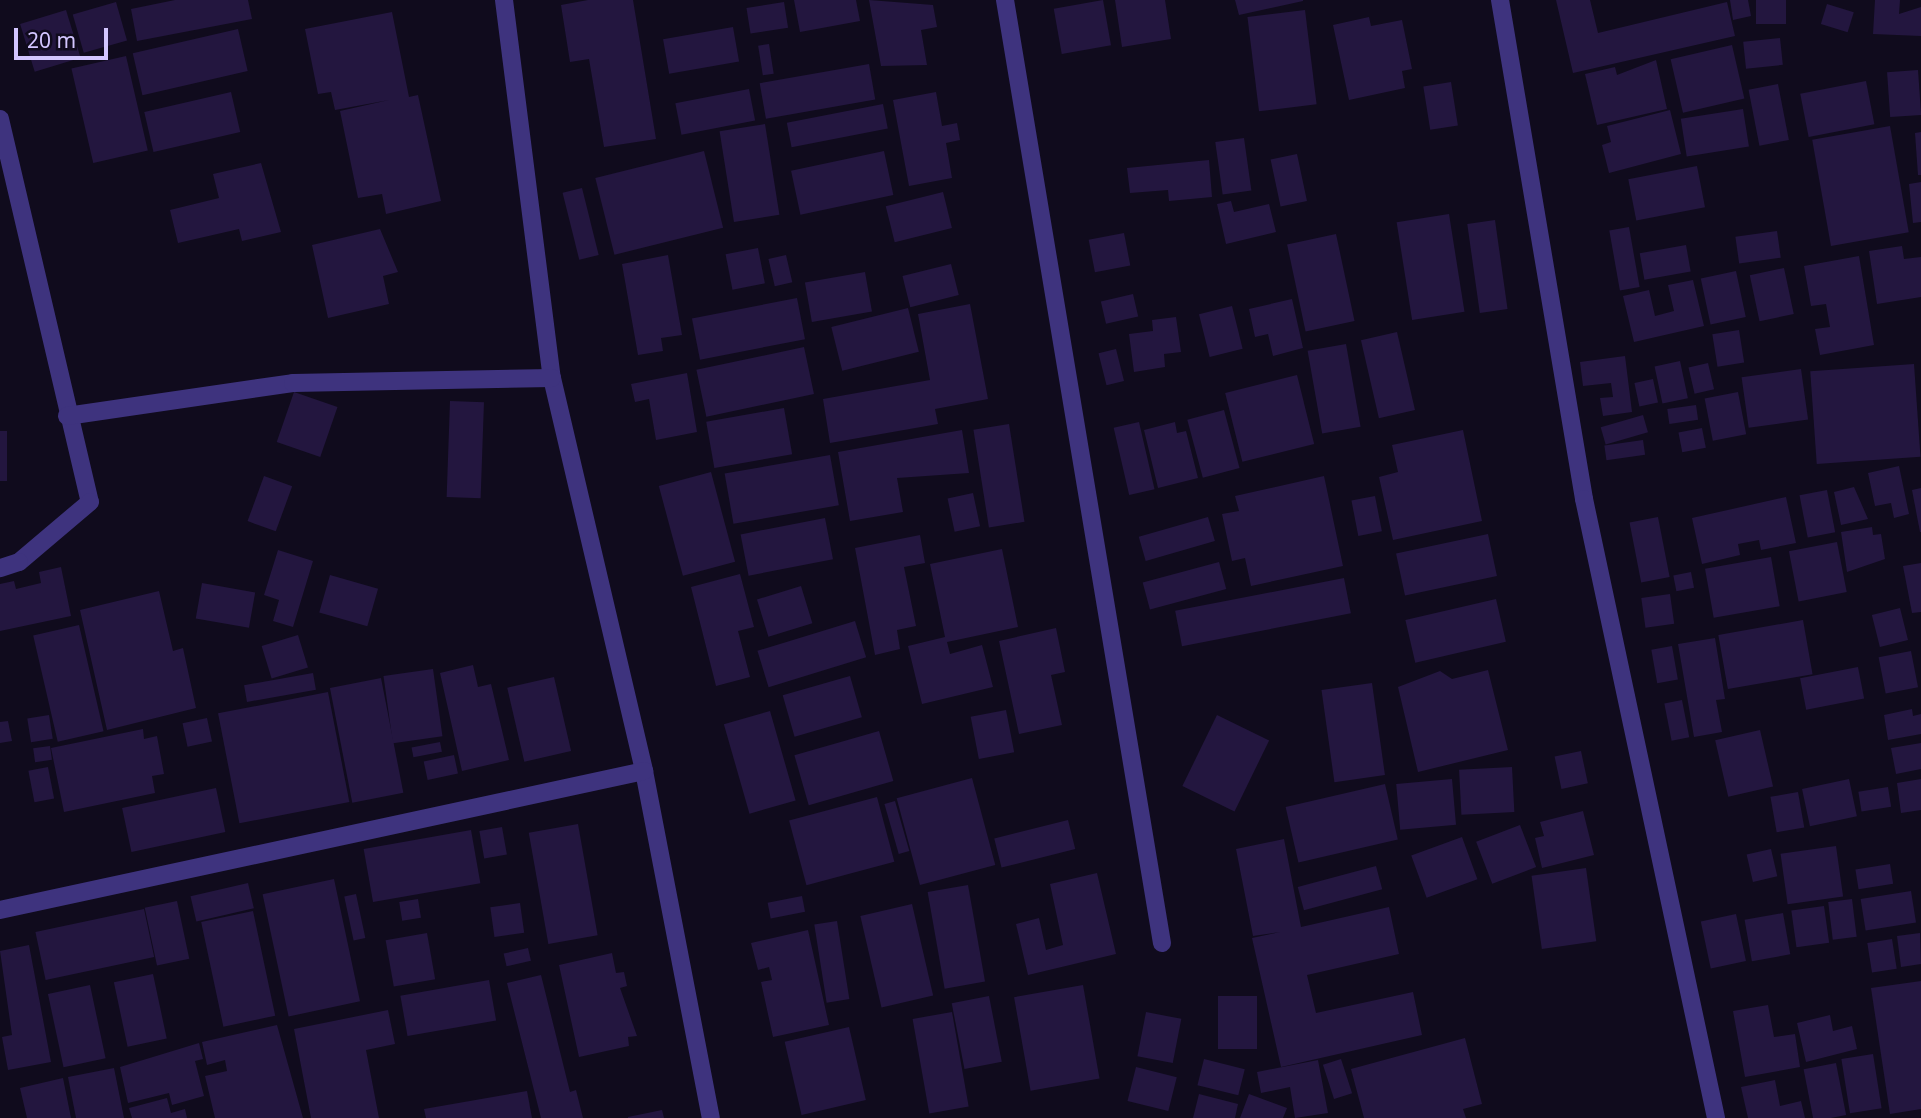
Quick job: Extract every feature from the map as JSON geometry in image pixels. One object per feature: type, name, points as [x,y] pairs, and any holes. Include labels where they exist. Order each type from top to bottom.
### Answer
[{"type":"street","points":[[504,0],[552,378],[645,771],[711,1118]]},
{"type":"street","points":[[1005,0],[1162,943]]},
{"type":"street","points":[[1500,0],[1584,499],[1716,1118]]},
{"type":"street","points":[[0,119],[67,415],[90,502],[19,562],[0,568]]},
{"type":"street","points":[[67,415],[293,383],[552,378]]},
{"type":"street","points":[[0,910],[645,771]]},
{"type":"building","points":[[175,0],[248,0],[252,19],[137,41],[131,9]]},
{"type":"building","points":[[588,0],[633,0],[656,139],[604,147],[589,59],[570,62],[561,5]]},
{"type":"building","points":[[794,0],[856,0],[860,21],[800,32]]},
{"type":"building","points":[[869,0],[933,5],[937,27],[921,30],[927,65],[881,66]]},
{"type":"building","points":[[1103,0],[1111,45],[1062,54],[1054,9]]},
{"type":"building","points":[[1115,0],[1165,0],[1171,39],[1122,47]]},
{"type":"building","points":[[1235,0],[1303,0],[1303,1],[1239,15]]},
{"type":"building","points":[[1556,0],[1590,0],[1598,33],[1727,2],[1735,36],[1573,73]]},
{"type":"building","points":[[1730,0],[1748,0],[1751,16],[1733,20]]},
{"type":"building","points":[[1756,0],[1786,0],[1786,24],[1756,24]]},
{"type":"building","points":[[1875,0],[1900,0],[1899,14],[1921,7],[1921,36],[1873,34]]},
{"type":"building","points":[[116,2],[127,40],[84,53],[73,14]]},
{"type":"building","points":[[784,2],[788,28],[751,34],[746,8]]},
{"type":"building","points":[[1827,4],[1854,12],[1848,32],[1821,24]]},
{"type":"building","points":[[66,10],[81,58],[35,72],[20,24]]},
{"type":"building","points":[[1305,10],[1317,104],[1259,111],[1247,17]]},
{"type":"building","points":[[392,12],[409,97],[418,95],[441,201],[386,214],[382,194],[358,198],[340,111],[389,100],[335,110],[331,92],[318,94],[305,29]]},
{"type":"building","points":[[1369,17],[1371,26],[1402,20],[1412,69],[1402,71],[1405,88],[1349,100],[1333,25]]},
{"type":"building","points":[[733,27],[739,61],[669,74],[663,39]]},
{"type":"building","points":[[238,29],[248,71],[142,95],[133,53]]},
{"type":"building","points":[[1780,38],[1783,65],[1746,69],[1743,42]]},
{"type":"building","points":[[769,44],[774,74],[763,75],[758,46]]},
{"type":"building","points":[[1732,45],[1744,99],[1683,113],[1671,59]]},
{"type":"building","points":[[126,56],[148,151],[93,163],[71,69]]},
{"type":"building","points":[[1656,60],[1667,109],[1597,125],[1585,74],[1615,67],[1617,75]]},
{"type":"building","points":[[869,64],[875,99],[766,119],[760,83]]},
{"type":"building","points":[[1918,70],[1921,115],[1890,117],[1887,72]]},
{"type":"building","points":[[1866,81],[1874,124],[1809,137],[1800,94]]},
{"type":"building","points":[[1451,82],[1458,125],[1430,130],[1423,86]]},
{"type":"building","points":[[1778,84],[1789,140],[1759,146],[1749,90]]},
{"type":"building","points":[[749,89],[755,120],[681,135],[675,103]]},
{"type":"building","points":[[231,92],[240,132],[154,152],[144,112]]},
{"type":"building","points":[[936,92],[942,126],[957,123],[960,140],[946,143],[952,178],[909,186],[893,100]]},
{"type":"building","points":[[883,104],[888,129],[792,147],[787,123]]},
{"type":"building","points":[[1743,109],[1749,147],[1687,156],[1681,119]]},
{"type":"building","points":[[1670,110],[1681,154],[1609,173],[1602,145],[1611,142],[1607,126]]},
{"type":"building","points":[[765,124],[779,215],[734,222],[720,131]]},
{"type":"building","points":[[1890,126],[1909,232],[1831,246],[1812,140]]},
{"type":"building","points":[[1921,132],[1921,175],[1918,175],[1915,133]]},
{"type":"building","points":[[1244,138],[1251,190],[1223,195],[1215,142]]},
{"type":"building","points":[[704,151],[723,228],[614,255],[595,178]]},
{"type":"building","points":[[884,151],[893,195],[800,215],[791,171]]},
{"type":"building","points":[[1297,154],[1307,201],[1281,207],[1271,160]]},
{"type":"building","points":[[1209,160],[1212,197],[1169,201],[1168,190],[1130,193],[1127,168]]},
{"type":"building","points":[[261,163],[281,232],[242,241],[239,229],[178,243],[170,210],[219,198],[213,174]]},
{"type":"building","points":[[1697,166],[1705,207],[1636,221],[1628,179]]},
{"type":"building","points":[[1921,182],[1921,222],[1913,223],[1909,184]]},
{"type":"building","points":[[582,188],[599,255],[579,260],[563,193]]},
{"type":"building","points":[[943,192],[952,228],[895,242],[886,206]]},
{"type":"building","points":[[1231,201],[1234,212],[1269,204],[1276,232],[1226,244],[1217,204]]},
{"type":"building","points":[[1449,214],[1464,312],[1412,320],[1397,222]]},
{"type":"building","points":[[1495,220],[1508,309],[1480,313],[1467,224]]},
{"type":"building","points":[[1629,227],[1640,287],[1620,291],[1609,230]]},
{"type":"building","points":[[380,229],[398,272],[383,276],[389,304],[328,318],[312,245]]},
{"type":"building","points":[[1777,231],[1781,258],[1739,264],[1735,237]]},
{"type":"building","points":[[1124,233],[1130,265],[1095,272],[1089,240]]},
{"type":"building","points":[[1336,234],[1355,321],[1306,331],[1287,244]]},
{"type":"building","points":[[1686,245],[1691,272],[1644,280],[1640,253]]},
{"type":"building","points":[[1902,246],[1904,259],[1921,257],[1921,297],[1877,304],[1869,251]]},
{"type":"building","points":[[758,248],[765,283],[732,290],[726,254]]},
{"type":"building","points":[[668,255],[682,335],[661,338],[663,351],[638,355],[622,264]]},
{"type":"building","points":[[786,255],[792,282],[775,286],[768,259]]},
{"type":"building","points":[[1859,256],[1874,345],[1820,355],[1815,329],[1830,327],[1826,304],[1811,306],[1804,266]]},
{"type":"building","points":[[951,264],[959,295],[910,307],[902,276]]},
{"type":"building","points":[[1784,268],[1794,314],[1760,321],[1750,275]]},
{"type":"building","points":[[1736,271],[1746,317],[1711,324],[1701,278]]},
{"type":"building","points":[[865,272],[872,311],[812,322],[805,283]]},
{"type":"building","points":[[1693,280],[1704,326],[1634,342],[1623,296],[1649,290],[1655,316],[1674,311],[1668,285]]},
{"type":"building","points":[[1133,294],[1138,316],[1106,324],[1101,301]]},
{"type":"building","points":[[797,298],[805,339],[700,360],[692,318]]},
{"type":"building","points":[[1292,299],[1303,348],[1273,356],[1268,334],[1255,337],[1249,309]]},
{"type":"building","points":[[970,304],[988,399],[935,409],[938,424],[830,443],[823,399],[930,380],[918,314]]},
{"type":"building","points":[[1232,306],[1243,349],[1210,357],[1199,314]]},
{"type":"building","points":[[908,308],[919,352],[842,371],[831,327]]},
{"type":"building","points":[[1176,317],[1181,352],[1164,354],[1165,367],[1134,372],[1129,334],[1153,331],[1152,320]]},
{"type":"building","points":[[1739,330],[1744,363],[1717,367],[1712,334]]},
{"type":"building","points":[[1397,332],[1415,410],[1379,418],[1361,340]]},
{"type":"building","points":[[1346,344],[1361,427],[1322,433],[1308,351]]},
{"type":"building","points":[[804,347],[814,394],[706,417],[696,370]]},
{"type":"building","points":[[1116,349],[1124,381],[1107,385],[1099,353]]},
{"type":"building","points":[[1625,356],[1632,412],[1603,416],[1600,398],[1613,397],[1611,383],[1583,386],[1580,362]]},
{"type":"building","points":[[1680,361],[1688,398],[1662,404],[1655,366]]},
{"type":"building","points":[[1708,363],[1714,389],[1695,394],[1689,367]]},
{"type":"building","points":[[1914,364],[1920,457],[1817,464],[1810,371]]},
{"type":"building","points":[[1801,369],[1808,420],[1749,428],[1742,377]]},
{"type":"building","points":[[687,373],[697,432],[656,440],[649,399],[635,402],[631,384]]},
{"type":"building","points":[[1297,375],[1314,444],[1242,462],[1225,393]]},
{"type":"building","points":[[1653,379],[1658,402],[1639,406],[1634,383]]},
{"type":"building","points":[[294,392],[337,407],[320,457],[277,442]]},
{"type":"building","points":[[1738,392],[1746,434],[1713,441],[1705,398]]},
{"type":"building","points":[[450,401],[484,402],[481,498],[447,497]]},
{"type":"building","points":[[1696,405],[1698,420],[1669,424],[1667,409]]},
{"type":"building","points":[[784,408],[792,454],[714,468],[706,422]]},
{"type":"building","points":[[1224,410],[1240,468],[1203,478],[1187,420]]},
{"type":"building","points":[[1643,415],[1648,432],[1606,444],[1601,427]]},
{"type":"building","points":[[1139,422],[1155,489],[1129,495],[1114,428]]},
{"type":"building","points":[[1175,422],[1177,433],[1186,431],[1198,478],[1158,488],[1144,430]]},
{"type":"building","points":[[1009,424],[1024,522],[989,527],[973,430]]},
{"type":"building","points":[[1702,428],[1706,448],[1682,452],[1678,433]]},
{"type":"building","points":[[962,430],[969,473],[897,478],[903,512],[850,521],[838,452]]},
{"type":"building","points":[[1463,430],[1482,521],[1393,540],[1379,477],[1398,472],[1392,445]]},
{"type":"building","points":[[0,431],[7,431],[7,481],[0,481]]},
{"type":"building","points":[[1643,440],[1645,455],[1606,460],[1604,445]]},
{"type":"building","points":[[830,455],[839,505],[733,524],[725,474]]},
{"type":"building","points":[[1899,466],[1909,514],[1894,518],[1891,503],[1875,506],[1868,473]]},
{"type":"building","points":[[711,472],[735,562],[683,576],[659,486]]},
{"type":"building","points":[[264,476],[292,486],[276,531],[248,521]]},
{"type":"building","points":[[1324,476],[1343,566],[1251,586],[1245,558],[1232,561],[1222,514],[1239,511],[1235,496]]},
{"type":"building","points":[[1854,487],[1868,519],[1841,525],[1834,492]]},
{"type":"building","points":[[1921,488],[1921,532],[1920,532],[1912,490]]},
{"type":"building","points":[[1827,490],[1835,532],[1808,538],[1800,495]]},
{"type":"building","points":[[973,493],[980,526],[955,532],[948,498]]},
{"type":"building","points":[[1375,496],[1382,531],[1358,536],[1351,501]]},
{"type":"building","points":[[1786,497],[1796,543],[1761,550],[1759,540],[1738,544],[1740,555],[1702,564],[1692,518]]},
{"type":"building","points":[[1208,517],[1215,541],[1146,561],[1139,537]]},
{"type":"building","points":[[1658,517],[1670,577],[1641,582],[1630,523]]},
{"type":"building","points":[[825,518],[833,559],[749,576],[741,534]]},
{"type":"building","points":[[1872,527],[1873,535],[1881,534],[1885,559],[1847,572],[1841,532]]},
{"type":"building","points":[[1488,534],[1497,576],[1405,596],[1396,554]]},
{"type":"building","points":[[920,535],[925,563],[904,567],[916,626],[897,630],[900,649],[875,655],[855,548]]},
{"type":"building","points":[[1837,542],[1847,592],[1799,601],[1789,551]]},
{"type":"building","points":[[1002,549],[1018,627],[947,642],[950,654],[982,645],[993,687],[922,704],[908,646],[945,637],[930,564]]},
{"type":"building","points":[[278,550],[313,561],[293,627],[273,621],[279,600],[264,595]]},
{"type":"building","points":[[1771,557],[1780,606],[1714,618],[1705,569]]},
{"type":"building","points":[[1219,562],[1226,589],[1150,609],[1143,582]]},
{"type":"building","points":[[1921,563],[1921,612],[1912,613],[1903,566]]},
{"type":"building","points":[[61,567],[71,616],[0,631],[0,584],[14,581],[16,589],[41,583],[39,572]]},
{"type":"building","points":[[1691,572],[1694,588],[1676,591],[1673,575]]},
{"type":"building","points":[[740,574],[754,627],[738,631],[750,677],[716,686],[691,587]]},
{"type":"building","points":[[330,575],[378,589],[367,626],[319,612]]},
{"type":"building","points":[[1344,578],[1351,613],[1182,646],[1175,611]]},
{"type":"building","points":[[202,583],[255,592],[249,628],[196,618]]},
{"type":"building","points":[[801,586],[812,623],[768,637],[757,599]]},
{"type":"building","points":[[159,591],[173,651],[183,648],[196,708],[107,730],[80,610]]},
{"type":"building","points":[[1670,594],[1674,624],[1645,628],[1641,598]]},
{"type":"building","points":[[1496,599],[1506,642],[1415,663],[1405,620]]},
{"type":"building","points":[[1900,608],[1908,640],[1880,647],[1872,615]]},
{"type":"building","points":[[1803,620],[1813,674],[1728,689],[1718,635]]},
{"type":"building","points":[[855,621],[866,657],[769,687],[757,651]]},
{"type":"building","points":[[79,625],[104,731],[58,742],[33,636]]},
{"type":"building","points":[[1056,628],[1065,672],[1051,675],[1062,725],[1019,734],[999,641]]},
{"type":"building","points":[[298,635],[308,668],[272,679],[262,646]]},
{"type":"building","points":[[1715,638],[1725,699],[1716,700],[1722,732],[1694,737],[1678,644]]},
{"type":"building","points":[[1672,646],[1678,679],[1657,683],[1651,650]]},
{"type":"building","points":[[1911,651],[1918,687],[1886,694],[1879,657]]},
{"type":"building","points":[[473,665],[478,687],[491,684],[509,760],[462,771],[440,673]]},
{"type":"building","points":[[1858,667],[1864,698],[1806,710],[1800,678]]},
{"type":"building","points":[[433,669],[442,736],[393,743],[383,676]]},
{"type":"building","points":[[1488,670],[1508,750],[1418,772],[1398,687],[1440,671],[1452,679]]},
{"type":"building","points":[[313,673],[316,690],[247,702],[244,685]]},
{"type":"building","points":[[850,676],[862,717],[795,737],[783,695]]},
{"type":"building","points":[[554,677],[571,751],[524,762],[507,688]]},
{"type":"building","points":[[381,678],[403,793],[352,803],[330,688]]},
{"type":"building","points":[[1372,683],[1385,775],[1334,782],[1321,690]]},
{"type":"building","points":[[328,692],[349,802],[239,823],[218,713]]},
{"type":"building","points":[[1682,700],[1689,737],[1672,741],[1664,703]]},
{"type":"building","points":[[1912,709],[1913,716],[1921,714],[1921,734],[1888,740],[1884,715]]},
{"type":"building","points":[[1006,710],[1014,752],[979,759],[971,717]]},
{"type":"building","points":[[770,711],[796,800],[749,814],[724,724]]},
{"type":"building","points":[[49,715],[53,739],[31,742],[27,718]]},
{"type":"building","points":[[1217,715],[1269,740],[1234,811],[1182,786]]},
{"type":"building","points":[[207,718],[212,741],[188,747],[183,723]]},
{"type":"building","points":[[8,721],[12,741],[0,743],[0,722]]},
{"type":"building","points":[[143,729],[144,739],[157,736],[164,774],[152,776],[155,793],[64,812],[51,748]]},
{"type":"building","points":[[1760,730],[1773,787],[1728,797],[1715,740]]},
{"type":"building","points":[[879,731],[893,781],[809,805],[794,755]]},
{"type":"building","points":[[440,742],[442,752],[413,757],[412,748]]},
{"type":"building","points":[[1921,743],[1921,769],[1896,774],[1891,748]]},
{"type":"building","points":[[50,746],[52,760],[35,762],[33,748]]},
{"type":"building","points":[[1581,751],[1588,783],[1561,789],[1555,757]]},
{"type":"building","points":[[454,755],[458,774],[428,780],[424,761]]},
{"type":"building","points":[[48,767],[54,798],[34,802],[28,771]]},
{"type":"building","points":[[1512,767],[1514,812],[1461,815],[1459,770]]},
{"type":"building","points":[[972,778],[995,865],[920,885],[897,798]]},
{"type":"building","points":[[1452,779],[1456,825],[1400,830],[1396,784]]},
{"type":"building","points":[[1849,779],[1857,816],[1810,826],[1802,789]]},
{"type":"building","points":[[1921,779],[1921,810],[1901,813],[1897,783]]},
{"type":"building","points":[[1385,784],[1398,840],[1298,862],[1286,807]]},
{"type":"building","points":[[1888,787],[1891,807],[1861,811],[1858,792]]},
{"type":"building","points":[[216,788],[225,832],[131,852],[122,808]]},
{"type":"building","points":[[1798,792],[1804,827],[1777,832],[1770,797]]},
{"type":"building","points":[[877,797],[894,862],[806,885],[789,821]]},
{"type":"building","points":[[895,801],[909,851],[899,854],[884,804]]},
{"type":"building","points":[[1583,811],[1594,855],[1542,868],[1535,838],[1544,836],[1540,822]]},
{"type":"building","points":[[1068,820],[1075,849],[1002,867],[994,838]]},
{"type":"building","points":[[578,824],[598,935],[548,944],[529,833]]},
{"type":"building","points":[[1520,825],[1536,867],[1492,884],[1476,842]]},
{"type":"building","points":[[502,827],[507,855],[484,859],[479,831]]},
{"type":"building","points":[[471,830],[480,883],[373,902],[364,849]]},
{"type":"building","points":[[1462,837],[1477,879],[1427,898],[1411,855]]},
{"type":"building","points":[[1284,839],[1301,927],[1389,907],[1399,954],[1307,975],[1316,1013],[1413,992],[1422,1035],[1281,1067],[1252,938],[1280,932],[1253,936],[1236,849]]},
{"type":"building","points":[[1836,846],[1843,897],[1788,904],[1781,854]]},
{"type":"building","points":[[1771,849],[1777,876],[1753,882],[1747,855]]},
{"type":"building","points":[[1890,864],[1893,884],[1859,889],[1855,869]]},
{"type":"building","points":[[1376,866],[1382,889],[1304,910],[1298,887]]},
{"type":"building","points":[[1586,868],[1596,941],[1542,949],[1532,876]]},
{"type":"building","points":[[1097,873],[1116,954],[1028,975],[1016,924],[1039,918],[1046,950],[1063,945],[1050,884]]},
{"type":"building","points":[[334,879],[360,1001],[289,1016],[263,894]]},
{"type":"building","points":[[248,883],[254,908],[196,922],[191,896]]},
{"type":"building","points":[[968,885],[985,982],[945,989],[928,892]]},
{"type":"building","points":[[1911,891],[1916,923],[1866,931],[1861,899]]},
{"type":"building","points":[[356,894],[365,938],[354,941],[344,896]]},
{"type":"building","points":[[802,896],[805,912],[771,918],[768,903]]},
{"type":"building","points":[[418,899],[421,918],[402,921],[399,902]]},
{"type":"building","points":[[1852,899],[1857,937],[1833,940],[1828,902]]},
{"type":"building","points":[[177,901],[189,959],[157,966],[145,908]]},
{"type":"building","points":[[520,903],[524,933],[494,937],[490,907]]},
{"type":"building","points":[[912,904],[933,996],[882,1008],[860,916]]},
{"type":"building","points":[[1824,906],[1829,943],[1796,947],[1791,911]]},
{"type":"building","points":[[144,909],[154,957],[46,980],[35,932]]},
{"type":"building","points":[[253,911],[275,1016],[223,1027],[201,922]]},
{"type":"building","points":[[1783,913],[1790,954],[1752,961],[1745,920]]},
{"type":"building","points":[[1736,914],[1746,961],[1711,968],[1701,921]]},
{"type":"building","points":[[837,921],[849,999],[827,1003],[814,925]]},
{"type":"building","points":[[808,930],[829,1025],[773,1037],[761,982],[772,980],[769,967],[758,970],[751,943]]},
{"type":"building","points":[[427,933],[435,979],[394,987],[386,940]]},
{"type":"building","points":[[1920,933],[1921,964],[1901,967],[1897,936]]},
{"type":"building","points":[[1892,939],[1897,969],[1872,973],[1867,943]]},
{"type":"building","points":[[29,945],[51,1062],[8,1070],[2,1037],[12,1035],[0,951]]},
{"type":"building","points":[[528,948],[531,961],[507,966],[504,954]]},
{"type":"building","points":[[612,953],[616,973],[624,972],[627,986],[620,988],[637,1036],[628,1037],[629,1046],[579,1057],[559,965]]},
{"type":"building","points":[[153,974],[167,1039],[128,1047],[114,982]]},
{"type":"building","points":[[541,975],[570,1092],[576,1090],[583,1118],[541,1118],[507,983]]},
{"type":"building","points":[[489,980],[496,1020],[407,1036],[400,996]]},
{"type":"building","points":[[1921,981],[1921,1109],[1890,1114],[1871,988]]},
{"type":"building","points":[[90,985],[106,1058],[64,1067],[48,994]]},
{"type":"building","points":[[1083,985],[1099,1079],[1031,1091],[1014,997]]},
{"type":"building","points":[[989,996],[1002,1062],[964,1069],[952,1003]]},
{"type":"building","points":[[1218,996],[1257,996],[1257,1049],[1218,1049]]},
{"type":"building","points":[[1768,1005],[1774,1037],[1795,1034],[1800,1067],[1745,1077],[1733,1011]]},
{"type":"building","points":[[388,1010],[395,1044],[366,1050],[379,1118],[311,1118],[294,1029]]},
{"type":"building","points":[[952,1012],[969,1107],[929,1113],[913,1019]]},
{"type":"building","points":[[1146,1012],[1181,1019],[1173,1063],[1137,1056]]},
{"type":"building","points":[[1830,1015],[1833,1031],[1852,1026],[1857,1049],[1806,1062],[1797,1023]]},
{"type":"building","points":[[277,1025],[303,1118],[215,1118],[205,1076],[227,1071],[225,1060],[207,1065],[202,1042]]},
{"type":"building","points":[[849,1027],[866,1100],[802,1115],[785,1042]]},
{"type":"building","points":[[1465,1038],[1482,1104],[1463,1109],[1466,1118],[1364,1118],[1351,1069]]},
{"type":"building","points":[[199,1043],[203,1059],[195,1061],[204,1096],[172,1105],[169,1093],[128,1103],[120,1067]]},
{"type":"building","points":[[1873,1054],[1882,1108],[1850,1113],[1841,1059]]},
{"type":"building","points":[[1204,1059],[1245,1069],[1238,1095],[1197,1085]]},
{"type":"building","points":[[1341,1059],[1352,1093],[1334,1099],[1323,1065]]},
{"type":"building","points":[[1318,1060],[1328,1113],[1295,1118],[1290,1087],[1261,1093],[1257,1072]]},
{"type":"building","points":[[1836,1063],[1846,1115],[1813,1118],[1804,1069]]},
{"type":"building","points":[[1136,1067],[1177,1077],[1168,1111],[1128,1101]]},
{"type":"building","points":[[114,1068],[124,1118],[76,1118],[68,1077]]},
{"type":"building","points":[[63,1078],[71,1118],[27,1118],[20,1088]]},
{"type":"building","points":[[1775,1080],[1780,1106],[1801,1101],[1805,1118],[1748,1118],[1741,1087]]},
{"type":"building","points":[[527,1091],[532,1118],[426,1118],[424,1109]]},
{"type":"building","points":[[1199,1094],[1238,1104],[1235,1118],[1193,1118]]},
{"type":"building","points":[[1249,1094],[1287,1108],[1283,1118],[1240,1118]]},
{"type":"building","points":[[167,1098],[171,1113],[185,1109],[187,1118],[132,1118],[129,1108]]},
{"type":"building","points":[[662,1110],[664,1118],[628,1118],[628,1117]]}]
